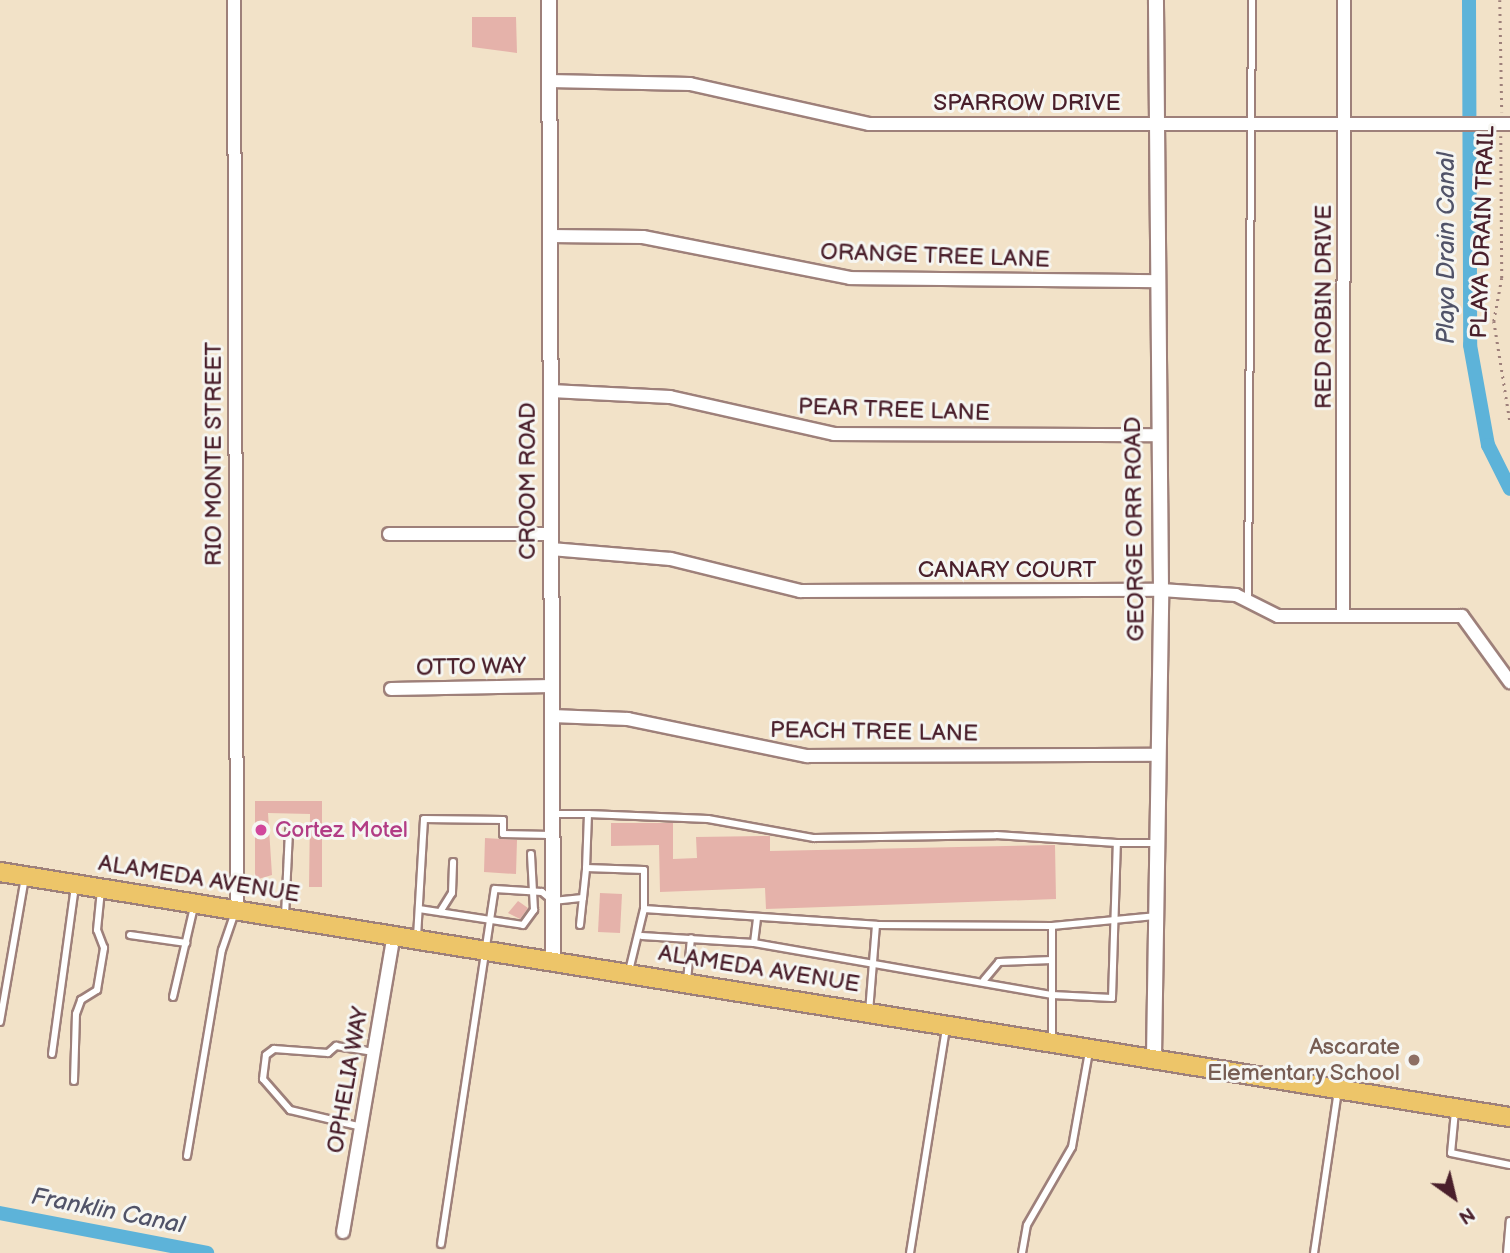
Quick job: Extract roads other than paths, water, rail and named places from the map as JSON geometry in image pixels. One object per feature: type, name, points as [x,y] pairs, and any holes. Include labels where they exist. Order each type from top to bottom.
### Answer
[{"type":"main road","name":"ALAMEDA AVENUE","points":[[0,872],[237,907],[553,962],[1154,1057],[1510,1117]]},
{"type":"street","name":"RIO MONTE STREET","points":[[234,0],[237,907]]},
{"type":"street","name":"CROOM ROAD","points":[[549,0],[553,962]]},
{"type":"street","name":"GEORGE ORR ROAD","points":[[1154,1057],[1161,590],[1157,435],[1159,123],[1156,0]]},
{"type":"street","name":"RED ROBIN DRIVE","points":[[1343,615],[1345,0]]},
{"type":"street","name":"SPARROW DRIVE","points":[[549,81],[701,85],[869,124],[1501,125]]},
{"type":"street","name":"ORANGE TREE LANE","points":[[550,236],[643,237],[850,278],[1156,281]]},
{"type":"street","name":"PEAR TREE LANE","points":[[551,391],[670,397],[834,434],[1157,435]]},
{"type":"street","name":"CANARY COURT","points":[[389,534],[551,541],[671,559],[800,591],[1161,590],[1248,600],[1278,616],[1466,617],[1510,682]]},
{"type":"street","name":"OTTO WAY","points":[[391,689],[552,686]]},
{"type":"street","name":"PEACH TREE LANE","points":[[552,716],[654,723],[729,744],[807,756],[1157,755]]},
{"type":"street","name":"OPHELIA WAY","points":[[343,1232],[394,935]]},
{"type":"lane","points":[[1248,600],[1252,0]]},
{"type":"lane","points":[[553,814],[708,819],[814,838],[996,835],[1156,843]]},
{"type":"lane","points":[[580,925],[588,814]]},
{"type":"lane","points":[[417,939],[424,819],[503,820],[503,834],[553,835]]},
{"type":"lane","points":[[285,916],[289,830]]},
{"type":"lane","points":[[642,936],[754,943],[873,959],[1052,995],[1112,998],[1119,919],[1117,843]]},
{"type":"lane","points":[[419,909],[523,925],[534,910],[531,854]]},
{"type":"lane","points":[[440,912],[452,893],[453,862]]},
{"type":"lane","points":[[586,868],[643,870],[642,936],[628,974]]},
{"type":"lane","points":[[0,1023],[26,876]]},
{"type":"lane","points":[[52,1054],[75,884]]},
{"type":"lane","points":[[74,1081],[76,1014],[81,1000],[97,990],[104,948],[97,930],[101,888]]},
{"type":"lane","points":[[441,1244],[490,951],[495,889],[533,892],[553,901],[583,898]]},
{"type":"lane","points":[[173,997],[196,901]]},
{"type":"lane","points":[[187,1156],[222,950],[237,907]]},
{"type":"lane","points":[[644,909],[757,919],[876,925],[1052,926],[1155,916]]},
{"type":"lane","points":[[754,943],[757,919]]},
{"type":"lane","points":[[869,1012],[876,925]]},
{"type":"lane","points":[[1052,926],[1052,1041]]},
{"type":"lane","points":[[130,935],[186,943]]},
{"type":"lane","points":[[687,983],[691,938]]},
{"type":"lane","points":[[984,980],[999,962],[1052,960]]},
{"type":"lane","points":[[910,1253],[947,1024]]},
{"type":"lane","points":[[362,1127],[289,1110],[263,1079],[266,1055],[274,1049],[328,1052],[337,1046],[374,1052]]},
{"type":"lane","points":[[1022,1253],[1027,1225],[1072,1147],[1090,1047]]},
{"type":"lane","points":[[1314,1253],[1338,1089]]},
{"type":"lane","points":[[1455,1109],[1451,1153],[1510,1165]]},
{"type":"lane","points":[[1507,1253],[1510,1222]]},
{"type":"waterway","name":"Playa Drain Canal","points":[[1469,0],[1470,345],[1488,445],[1510,489]]},
{"type":"waterway","name":"Franklin Canal","points":[[0,1213],[207,1253]]},
{"type":"place","name":"Cortez Motel","points":[[261,830]]},
{"type":"place","name":"Ascarate Elementary School","points":[[1414,1060]]}]
